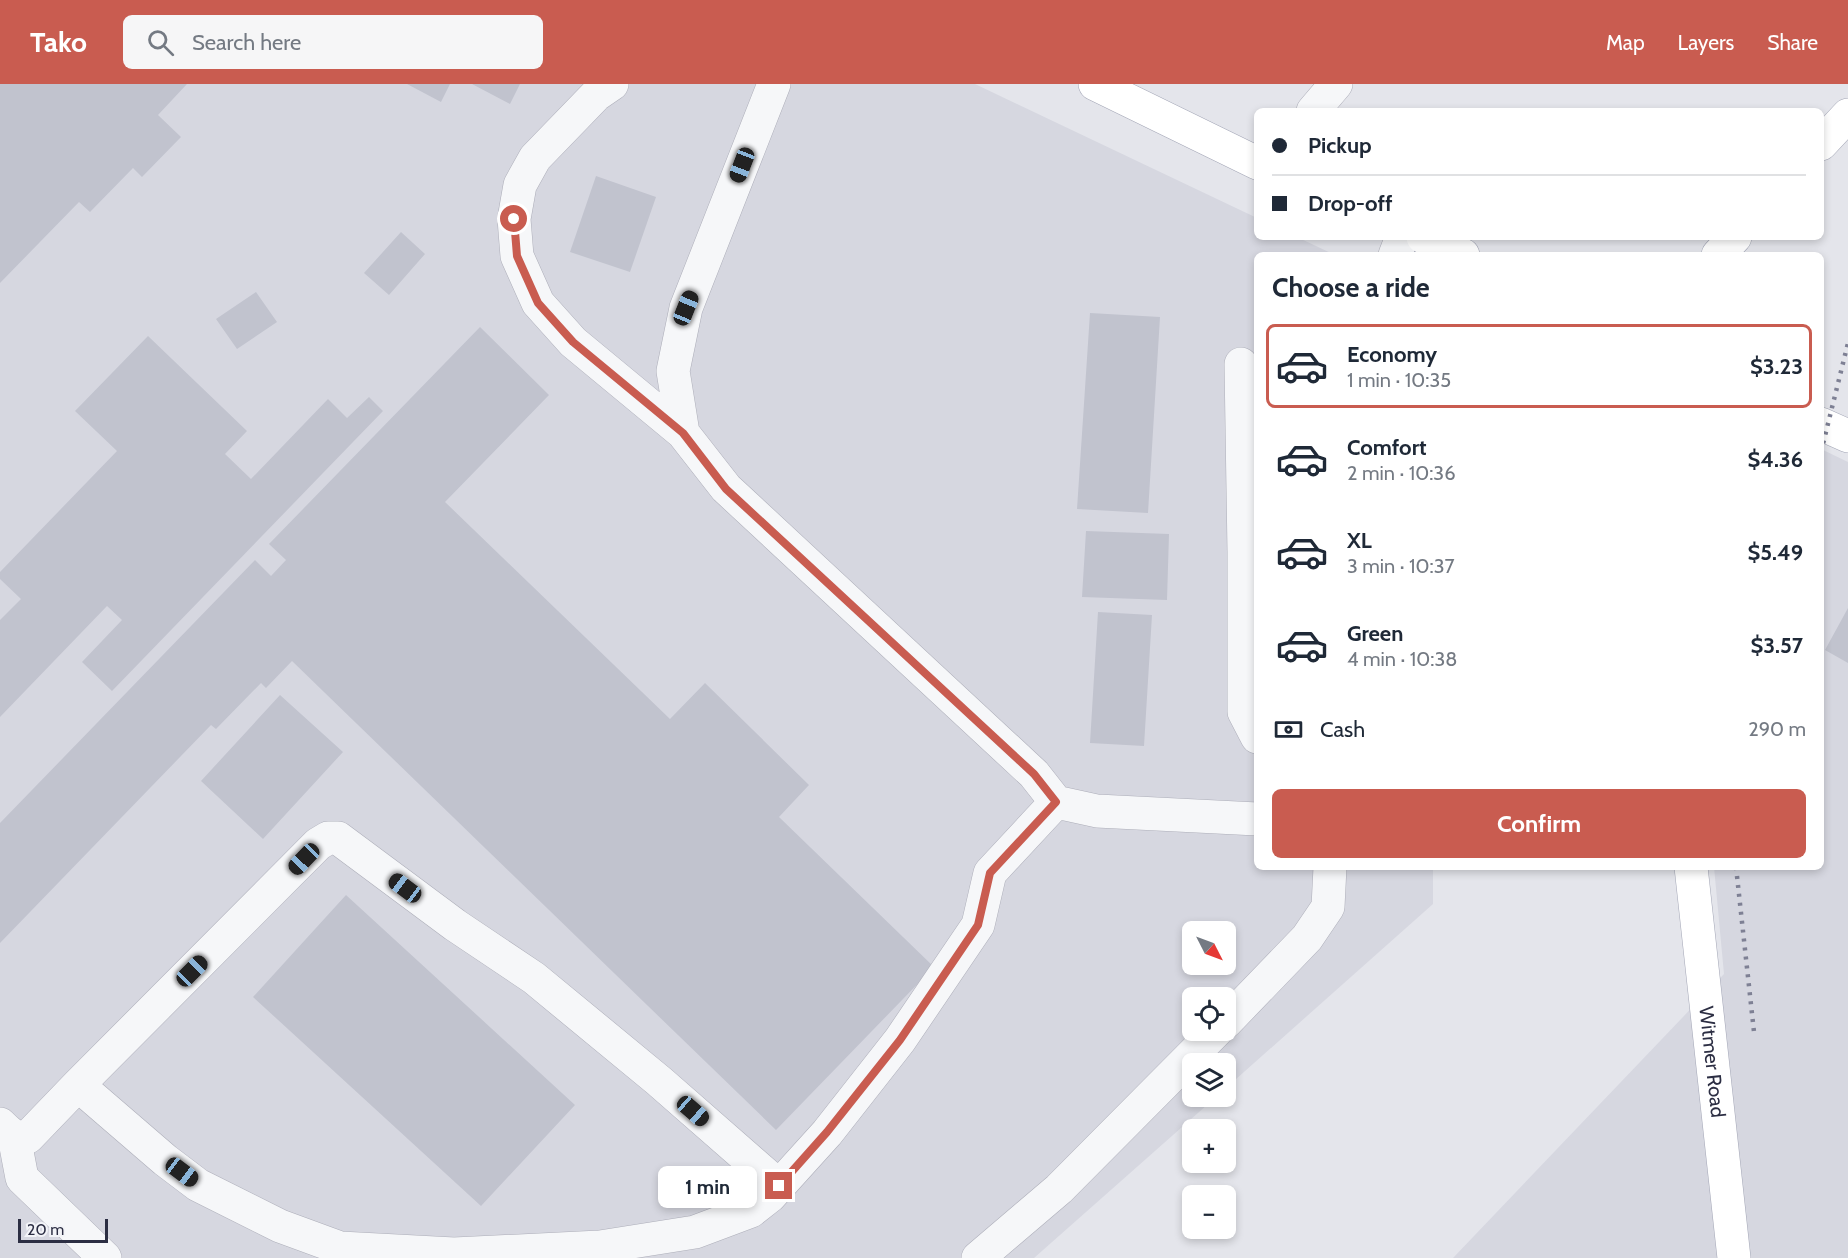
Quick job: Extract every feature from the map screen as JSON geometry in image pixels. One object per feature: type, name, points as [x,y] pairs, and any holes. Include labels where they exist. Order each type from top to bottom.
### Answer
[{"type":"main road","points":[[1095,84],[1254,162]]},
{"type":"main road","points":[[1824,141],[1848,115]]},
{"type":"main road","points":[[1430,240],[1456,252]]},
{"type":"main road","points":[[1721,252],[1732,240]]},
{"type":"main road","points":[[1824,425],[1848,436]]},
{"type":"main road","name":"Witmer Road","points":[[1691,870],[1734,1258]]},
{"type":"lane","points":[[612,84],[596,95],[535,158],[520,185],[514,219],[517,256],[538,303],[573,342],[683,433],[726,489],[1034,774],[1056,802],[1097,811],[1254,819]]},
{"type":"lane","points":[[683,433],[673,371],[686,308],[774,84]]},
{"type":"lane","points":[[1316,108],[1336,84]]},
{"type":"lane","points":[[1241,364],[1244,712],[1254,731]]},
{"type":"lane","points":[[78,1084],[165,1160],[198,1185],[280,1226],[340,1248],[454,1254],[600,1247],[695,1232],[751,1211],[779,1186],[827,1132],[900,1040],[978,925],[990,873],[1056,802]]},
{"type":"lane","points":[[7,1130],[22,1138],[28,1137],[318,844],[328,838],[338,838],[455,925],[534,978],[659,1081],[779,1186]]},
{"type":"lane","points":[[1236,1012],[1307,938],[1328,907],[1330,870]]},
{"type":"lane","points":[[978,1258],[1059,1188],[1206,1041]]},
{"type":"lane","points":[[7,1130],[22,1178],[105,1258]]},
{"type":"shaded area","points":[[0,84],[975,84],[1254,217],[1254,240],[1303,240],[1329,252],[1254,252],[1254,870],[1433,870],[1433,904],[1236,1079],[1236,1053],[1182,1053],[1182,1107],[1205,1107],[1191,1119],[1182,1119],[1182,1127],[1034,1258],[0,1258]]},
{"type":"shaded area","points":[[1824,450],[1848,462],[1848,1258],[1453,1258],[1724,974],[1714,870],[1824,870]]},
{"type":"building","points":[[0,84],[187,84],[158,115],[181,137],[142,177],[133,168],[90,212],[79,202],[0,283]]},
{"type":"building","points":[[407,84],[450,84],[441,102]]},
{"type":"building","points":[[472,84],[520,84],[510,104]]},
{"type":"building","points":[[596,176],[656,197],[630,272],[570,252]]},
{"type":"building","points":[[401,232],[425,254],[389,295],[364,273]]},
{"type":"building","points":[[256,292],[277,322],[237,349],[216,319]]},
{"type":"building","points":[[1090,313],[1160,317],[1148,513],[1077,509]]},
{"type":"building","points":[[480,327],[549,395],[445,502],[670,719],[705,683],[809,785],[779,817],[934,967],[776,1130],[292,661],[266,688],[261,683],[216,729],[211,725],[0,943],[0,823],[255,560],[271,576],[286,560],[269,544]]},
{"type":"building","points":[[148,336],[247,431],[225,454],[251,479],[328,399],[347,418],[369,397],[383,411],[112,691],[82,662],[122,620],[107,606],[0,717],[0,620],[21,599],[0,579],[0,572],[117,451],[75,411]]},
{"type":"building","points":[[1086,531],[1169,534],[1167,600],[1082,597]]},
{"type":"building","points":[[1848,608],[1848,663],[1825,650]]},
{"type":"building","points":[[1098,612],[1152,615],[1144,746],[1090,743]]},
{"type":"building","points":[[280,695],[343,752],[263,839],[201,781]]},
{"type":"building","points":[[346,895],[575,1105],[481,1206],[253,997]]},
{"type":"railway","points":[[1824,440],[1848,343]]},
{"type":"railway","points":[[1736,870],[1754,1032]]},
{"type":"route","points":[[514,219],[517,256],[538,303],[573,342],[683,433],[726,489],[1034,774],[1056,802],[990,873],[978,925],[900,1040],[827,1132],[779,1186]]}]
